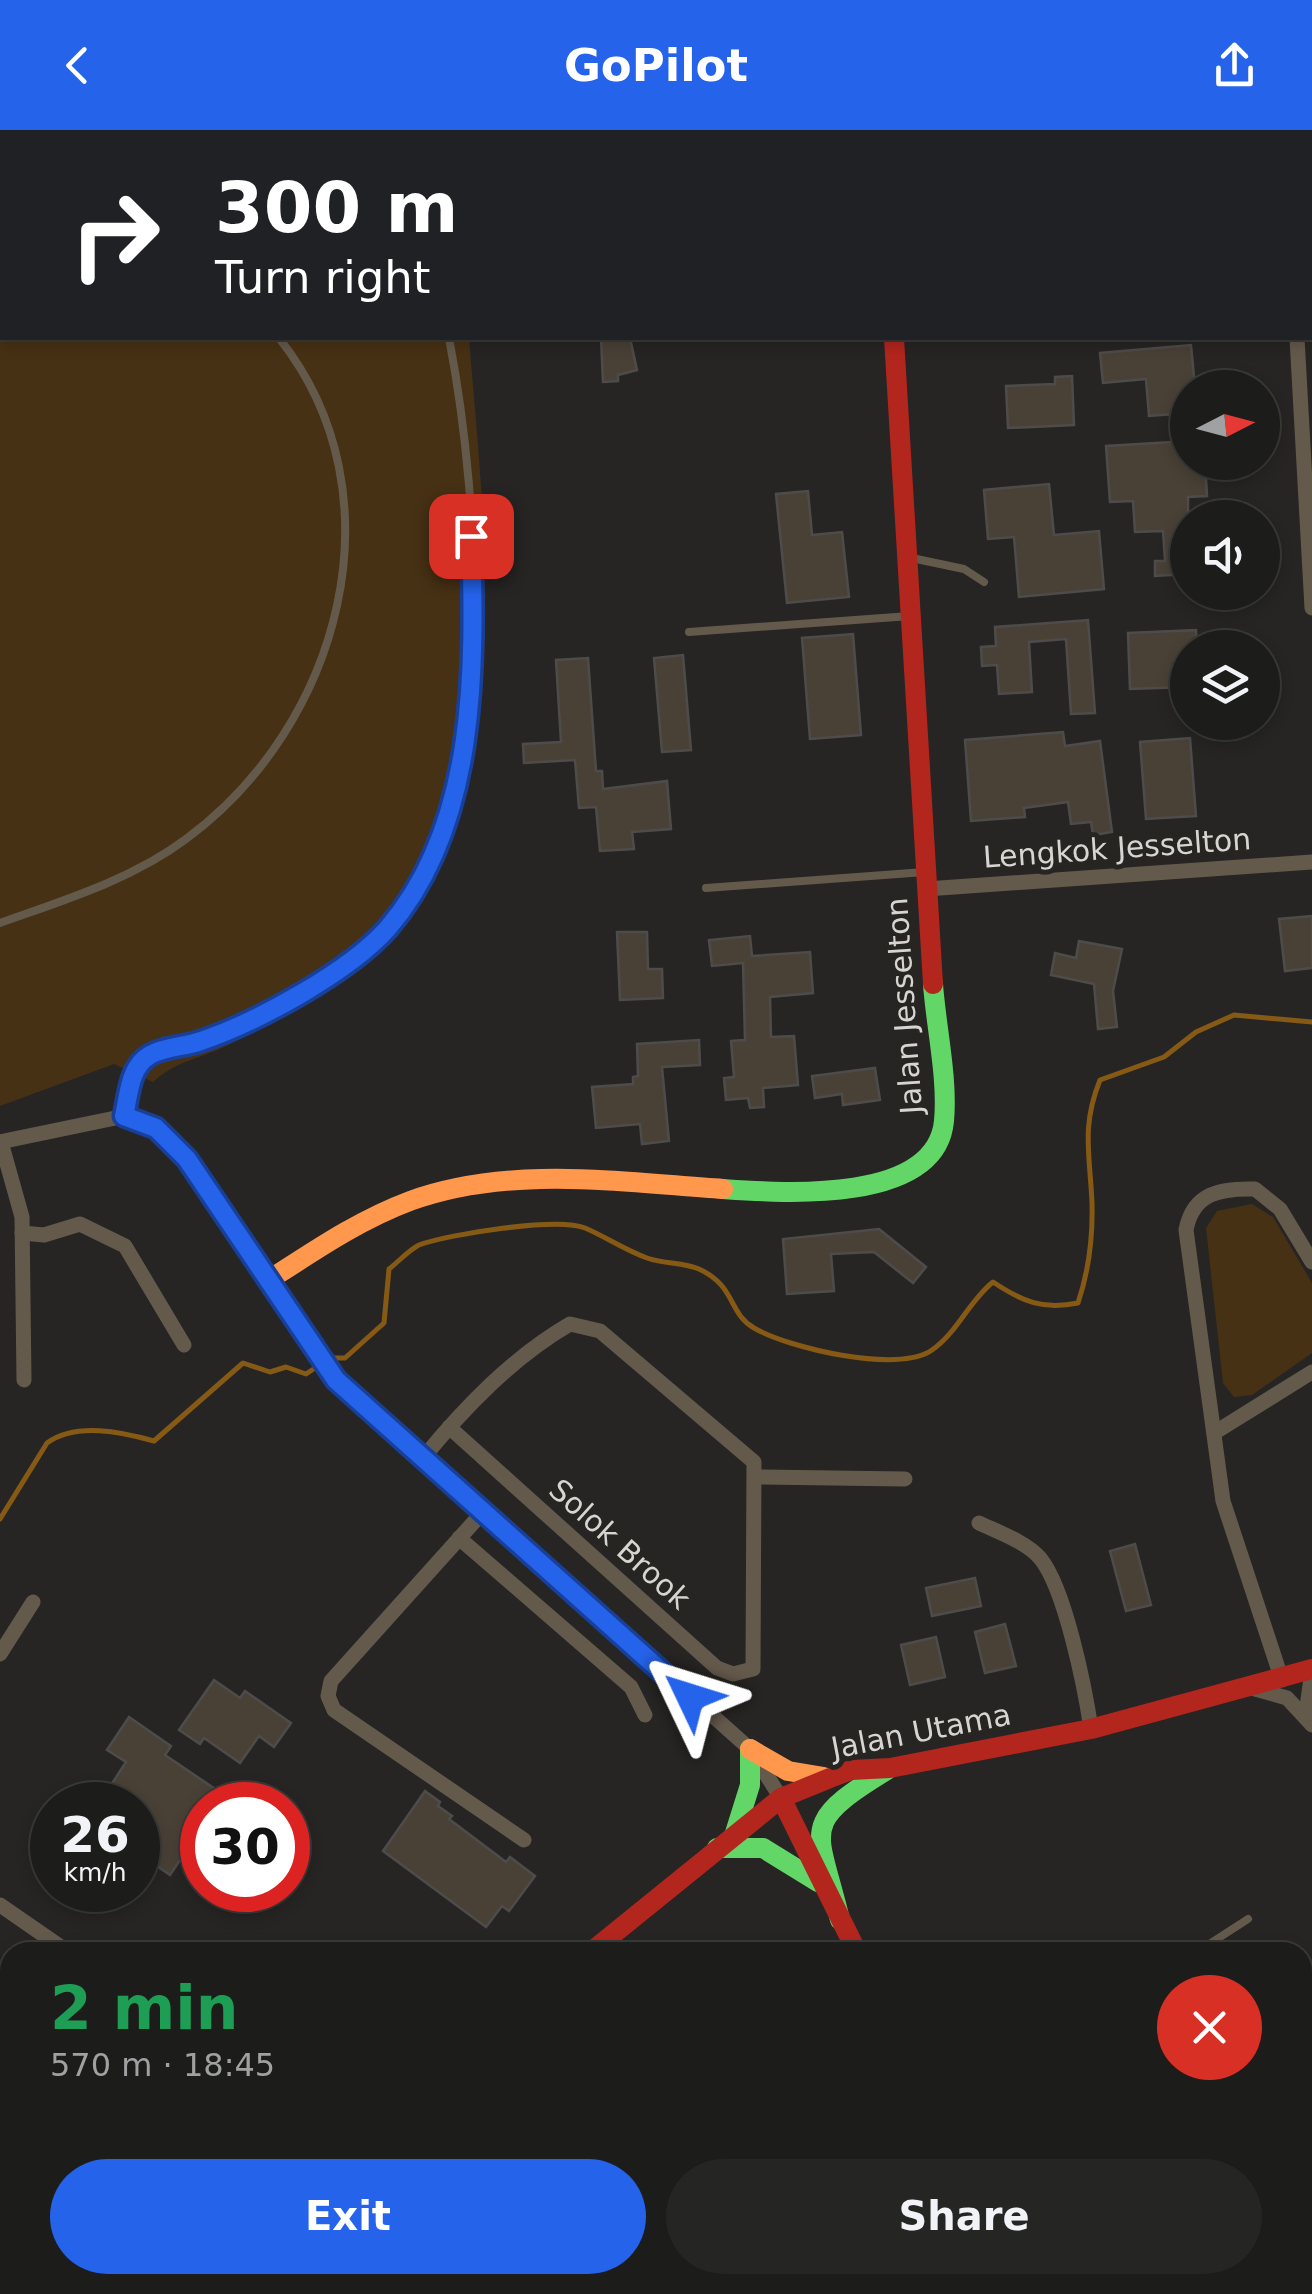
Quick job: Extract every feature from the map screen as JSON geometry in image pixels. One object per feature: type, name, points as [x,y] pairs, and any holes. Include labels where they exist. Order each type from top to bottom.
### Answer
[{"type":"street","name":"Jalan Jesselton","points":[[269,1280],[360,1223],[411,1200],[568,1178],[716,1192],[777,1191],[898,1178],[923,1164],[938,1144],[944,1121],[925,880],[894,340]]},
{"type":"street","points":[[1296,340],[1312,608]]},
{"type":"street","name":"Lengkok Jesselton","points":[[925,880],[1312,862]]},
{"type":"street","points":[[24,1380],[22,1234],[16,1190],[0,1142],[124,1116],[156,1128],[187,1159],[309,1346],[336,1380],[750,1749],[788,1771],[830,1778]]},
{"type":"street","points":[[1282,1680],[1240,1565],[1223,1501],[1186,1230],[1190,1209],[1204,1196],[1255,1189],[1280,1209],[1312,1262]]},
{"type":"street","points":[[22,1234],[44,1236],[80,1224],[118,1240],[184,1345]]},
{"type":"street","points":[[424,1458],[448,1427],[525,1354],[570,1324],[600,1331],[615,1343],[746,1452],[754,1462],[756,1476],[905,1479]]},
{"type":"street","points":[[1214,1433],[1312,1372]]},
{"type":"street","name":"Solok Brook","points":[[448,1427],[717,1668],[734,1674],[749,1672],[754,1663],[756,1476]]},
{"type":"street","points":[[482,1513],[331,1680],[328,1696],[334,1710],[524,1840]]},
{"type":"street","points":[[979,1522],[1032,1551],[1047,1569],[1086,1693],[1091,1729]]},
{"type":"street","points":[[459,1538],[631,1687],[645,1716]]},
{"type":"street","points":[[0,1654],[33,1602]]},
{"type":"street","points":[[1309,1720],[1312,1670]]},
{"type":"street","name":"Jalan Utama","points":[[603,1942],[781,1798],[830,1778],[851,1770],[890,1768],[1091,1729],[1312,1670]]},
{"type":"street","points":[[1251,1688],[1287,1698],[1309,1720]]},
{"type":"street","points":[[750,1749],[781,1798],[852,1942]]},
{"type":"street","points":[[750,1749],[750,1785],[725,1842],[763,1848],[821,1884]]},
{"type":"street","points":[[840,1920],[821,1843],[824,1818],[847,1794],[890,1768]]},
{"type":"street","points":[[0,1905],[54,1942]]},
{"type":"lane","points":[[0,923],[140,868],[212,819],[265,762],[316,676],[336,619],[344,572],[346,520],[338,463],[320,404],[280,340]]},
{"type":"lane","points":[[124,1116],[133,1073],[150,1055],[226,1030],[325,977],[372,943],[405,904],[438,836],[463,749],[474,636],[470,503],[448,340]]},
{"type":"lane","points":[[907,557],[928,558],[964,569],[984,582]]},
{"type":"lane","points":[[689,632],[910,616]]},
{"type":"lane","points":[[706,888],[925,880]]},
{"type":"lane","points":[[1212,1942],[1248,1918]]},
{"type":"shaded area","points":[[0,340],[469,340],[485,577],[484,664],[475,749],[455,828],[423,898],[376,955],[345,978],[282,1016],[226,1046],[179,1065],[153,1082],[114,1064],[0,1106]]},
{"type":"shaded area","points":[[1252,1204],[1273,1217],[1312,1283],[1312,1353],[1252,1395],[1234,1397],[1223,1383],[1206,1228],[1217,1211]]},
{"type":"building","points":[[601,340],[630,340],[637,370],[618,375],[618,381],[603,382]]},
{"type":"building","points":[[1191,345],[1193,370],[1170,370],[1170,414],[1149,416],[1146,379],[1103,383],[1100,353]]},
{"type":"building","points":[[1072,376],[1074,425],[1008,428],[1006,386],[1055,384],[1055,377]]},
{"type":"building","points":[[1170,442],[1170,480],[1206,480],[1207,496],[1170,500],[1170,575],[1155,576],[1155,561],[1165,561],[1163,531],[1135,532],[1133,501],[1110,502],[1106,446]]},
{"type":"building","points":[[1049,484],[1054,535],[1099,531],[1104,589],[1019,597],[1014,537],[988,539],[984,490]]},
{"type":"building","points":[[808,491],[812,535],[842,532],[849,597],[787,603],[776,494]]},
{"type":"building","points":[[1088,620],[1095,713],[1071,714],[1066,639],[1029,642],[1032,692],[999,694],[997,665],[982,666],[981,647],[996,646],[995,627]]},
{"type":"building","points":[[1170,631],[1170,688],[1130,689],[1128,633]]},
{"type":"building","points":[[853,634],[861,735],[810,739],[802,638]]},
{"type":"building","points":[[683,655],[691,750],[662,752],[654,658]]},
{"type":"building","points":[[588,658],[596,771],[602,771],[603,789],[667,781],[671,829],[632,832],[634,849],[600,851],[596,807],[579,808],[575,760],[524,763],[523,744],[561,742],[556,660]]},
{"type":"building","points":[[1063,732],[1065,746],[1100,741],[1112,832],[1093,835],[1091,822],[1071,824],[1068,802],[1024,808],[1025,817],[971,821],[965,740]]},
{"type":"building","points":[[1190,740],[1196,816],[1146,819],[1140,742]]},
{"type":"building","points":[[1312,916],[1312,968],[1285,971],[1279,919]]},
{"type":"building","points":[[617,932],[647,932],[648,969],[662,969],[663,998],[620,1000]]},
{"type":"building","points":[[750,936],[752,956],[810,952],[813,993],[770,997],[771,1037],[794,1036],[798,1085],[763,1088],[764,1107],[750,1108],[748,1098],[726,1100],[724,1078],[734,1077],[731,1041],[745,1040],[743,963],[712,966],[709,940]]},
{"type":"building","points":[[1079,941],[1122,949],[1113,991],[1117,1027],[1098,1029],[1094,984],[1051,975],[1055,953],[1076,958]]},
{"type":"building","points":[[699,1040],[700,1065],[662,1067],[669,1141],[642,1144],[640,1124],[596,1128],[592,1087],[633,1084],[633,1077],[638,1076],[637,1044]]},
{"type":"building","points":[[875,1068],[880,1100],[843,1105],[842,1094],[815,1098],[812,1076]]},
{"type":"building","points":[[879,1229],[926,1267],[913,1283],[874,1252],[831,1254],[834,1291],[787,1294],[783,1239]]},
{"type":"building","points":[[1135,1544],[1151,1605],[1126,1611],[1110,1551]]},
{"type":"building","points":[[975,1578],[981,1606],[932,1616],[926,1588]]},
{"type":"building","points":[[1005,1624],[1016,1666],[985,1673],[975,1632]]},
{"type":"building","points":[[936,1637],[945,1677],[910,1685],[901,1645]]},
{"type":"building","points":[[214,1680],[240,1698],[245,1691],[291,1723],[274,1747],[259,1736],[240,1763],[204,1738],[200,1744],[179,1730]]},
{"type":"building","points":[[129,1717],[171,1746],[165,1755],[205,1782],[180,1782],[180,1860],[170,1875],[160,1868],[160,1782],[113,1782],[126,1762],[107,1750]]},
{"type":"building","points":[[425,1791],[452,1816],[449,1819],[506,1862],[510,1857],[535,1876],[509,1911],[502,1906],[486,1927],[383,1851]]},
{"type":"waterway","points":[[0,1519],[47,1443],[59,1437],[99,1431],[154,1441],[243,1363],[270,1372],[286,1367],[306,1374],[330,1358],[345,1358],[384,1323],[389,1269],[419,1245],[454,1236],[551,1224],[585,1228],[647,1258],[693,1267],[711,1276],[746,1322],[770,1336],[843,1356],[870,1359],[916,1357],[932,1350],[993,1282],[1034,1303],[1078,1303],[1091,1241],[1089,1127],[1100,1080],[1164,1057],[1196,1032],[1234,1015],[1312,1022]]},
{"type":"traffic: fast","points":[[723,1189],[781,1192],[852,1188],[914,1168],[935,1148],[945,1105],[933,984]]},
{"type":"traffic: fast","points":[[735,1833],[750,1785],[750,1749]]},
{"type":"traffic: fast","points":[[840,1920],[821,1846],[822,1831],[827,1817],[839,1804],[887,1770]]},
{"type":"traffic: fast","points":[[717,1848],[763,1848],[818,1882]]},
{"type":"traffic: slow","points":[[269,1280],[373,1217],[448,1190],[486,1183],[565,1179],[723,1189]]},
{"type":"traffic: slow","points":[[750,1749],[788,1771],[824,1777]]},
{"type":"traffic: jam","points":[[894,340],[933,984]]},
{"type":"traffic: jam","points":[[603,1942],[781,1798],[830,1778],[851,1770],[890,1768],[1091,1729],[1312,1669]]},
{"type":"traffic: jam","points":[[781,1798],[852,1942]]},
{"type":"route","points":[[471,536],[474,636],[463,749],[438,836],[405,904],[372,943],[325,977],[202,1041],[150,1055],[133,1073],[124,1116],[156,1128],[187,1159],[236,1228],[309,1346],[336,1380],[690,1697]]}]
